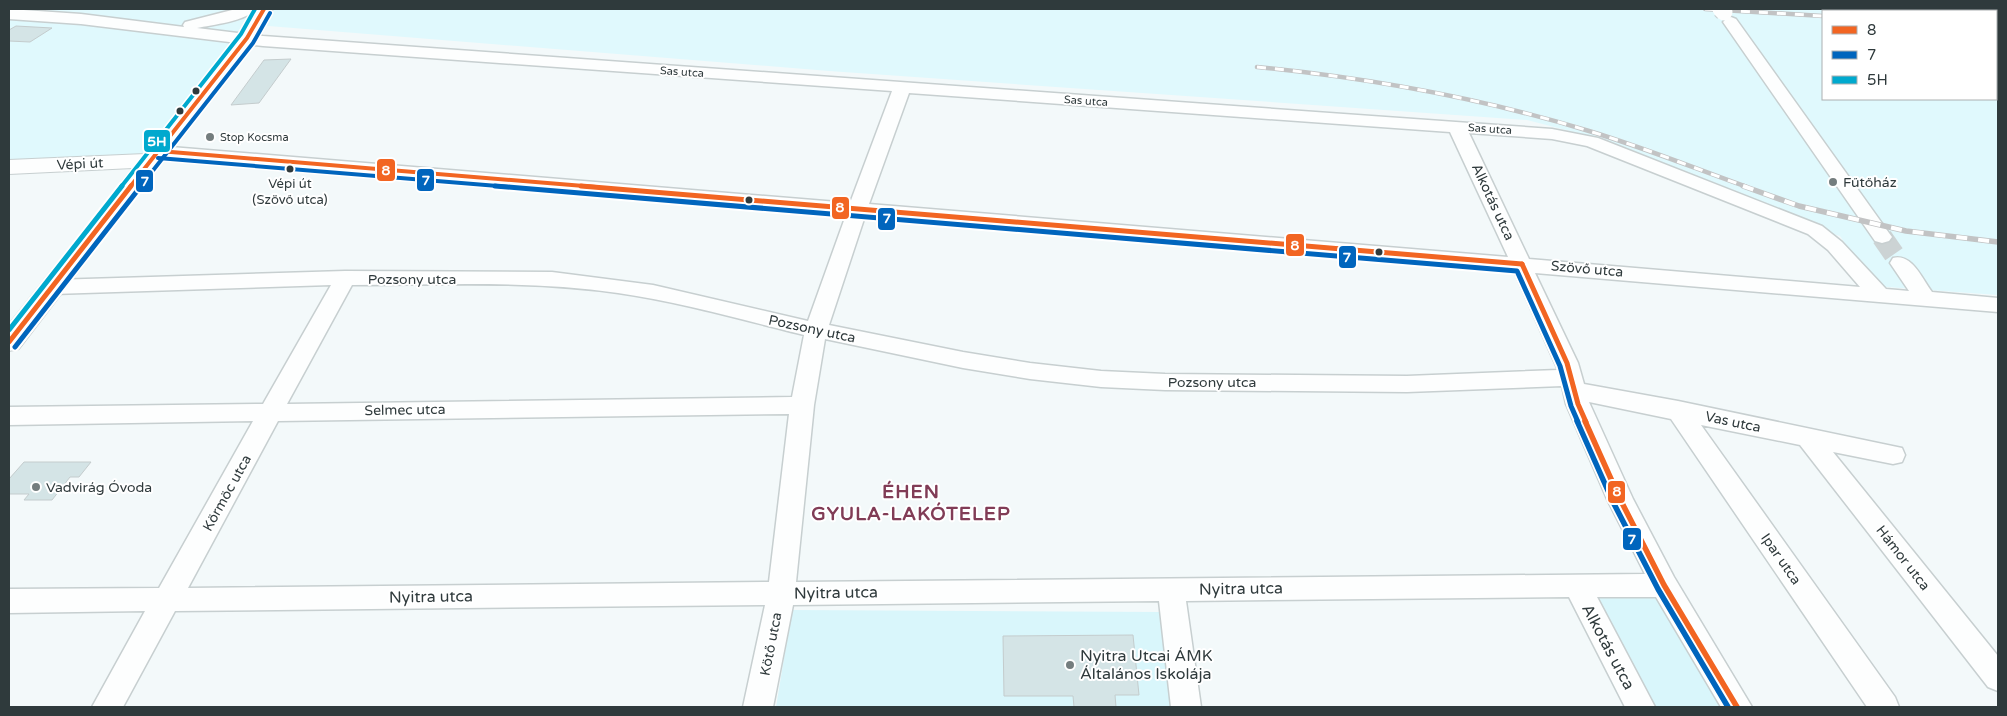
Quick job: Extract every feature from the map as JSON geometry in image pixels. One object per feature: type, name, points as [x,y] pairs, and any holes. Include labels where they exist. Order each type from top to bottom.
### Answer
[{"type":"street","points":[[9,14],[168,29],[214,21],[248,9]]},
{"type":"street","points":[[9,342],[247,38],[264,9]]},
{"type":"street","points":[[1725,14],[1882,237]]},
{"type":"street","name":"Sas utca","points":[[168,29],[247,38],[902,88],[1552,134],[1592,142],[1825,236],[1880,295]]},
{"type":"street","name":"Kötő utca","points":[[758,707],[781,594],[802,405],[816,330],[902,88]]},
{"type":"street","name":"Alkotás utca","points":[[1457,127],[1567,362],[1578,404],[1620,499],[1664,585],[1736,707]]},
{"type":"street","name":"Vépi út","points":[[9,167],[155,155]]},
{"type":"street","name":"Szövő utca","points":[[155,155],[858,208],[1998,305]]},
{"type":"street","points":[[1900,263],[1926,299]]},
{"type":"street","name":"Pozsony utca","points":[[53,286],[345,278],[582,281],[653,292],[816,330],[963,360],[1030,371],[1101,379],[1165,382],[1572,384]]},
{"type":"street","name":"Körmöc utca","points":[[107,707],[273,411],[345,278]]},
{"type":"street","name":"Vas utca","points":[[1572,384],[1678,410],[1893,455]]},
{"type":"street","name":"Selmec utca","points":[[9,416],[802,405]]},
{"type":"street","name":"Ipar utca","points":[[1678,410],[1884,707]]},
{"type":"street","name":"Hámor utca","points":[[1807,437],[1998,678]]},
{"type":"street","name":"Nyitra utca","points":[[9,600],[1664,585]]},
{"type":"street","name":"Alkotás utca","points":[[1577,586],[1640,707]]},
{"type":"street","points":[[1170,590],[1186,707]]},
{"type":"shaded area","points":[[9,9],[1998,10],[1998,295],[1873,286],[1840,236],[1589,136],[1527,120],[829,71],[256,25],[150,166],[9,174]]},
{"type":"shaded area","points":[[1658,593],[1725,707],[1651,707],[1593,597]]},
{"type":"shaded area","points":[[792,610],[1161,612],[1171,707],[776,707]]},
{"type":"building","points":[[16,26],[52,28],[30,42],[9,41],[9,30]]},
{"type":"building","points":[[291,59],[259,103],[231,105],[264,60]]},
{"type":"building","name":"Vadvirág Óvoda","points":[[24,462],[91,462],[79,477],[70,477],[52,500],[24,500],[29,494],[9,494],[9,479]]},
{"type":"building","name":"Nyitra Utcai ÁMK Általános Iskolája","points":[[1133,635],[1139,695],[1115,695],[1116,707],[1074,707],[1073,696],[1004,696],[1003,636]]},
{"type":"tunnel","points":[[1882,237],[1900,263]]},
{"type":"railway","points":[[1705,9],[1822,16]]},
{"type":"railway","points":[[1849,9],[1872,10]]},
{"type":"railway","points":[[1921,9],[1942,10]]},
{"type":"railway","points":[[1257,67],[1383,83],[1466,99],[1548,119],[1609,137],[1747,187]]},
{"type":"railway","points":[[1743,186],[1799,206],[1906,231],[1998,242]]},
{"type":"transit line","name":"5H","points":[[9,330],[241,34],[255,9]]},
{"type":"transit line","name":"8","points":[[9,342],[247,38],[264,9]]},
{"type":"transit line","name":"7","points":[[15,347],[253,43],[270,13]]},
{"type":"transit line","name":"8","points":[[159,151],[1522,264]]},
{"type":"transit line","name":"7","points":[[158,158],[1517,271],[1560,366],[1571,406],[1613,502],[1658,589],[1728,707]]},
{"type":"transit line","name":"8","points":[[1522,264],[1567,363],[1578,404],[1620,499],[1664,585],[1737,707]]},
{"type":"place","name":"Stop Kocsma","points":[[210,137]]},
{"type":"place","name":"Vépi út (Szövő utca)","points":[[290,169]]},
{"type":"place","name":"Fűtőház","points":[[1833,182]]},
{"type":"place","name":"Vadvirág Óvoda","points":[[36,487]]},
{"type":"place","name":"Nyitra Utcai ÁMK Általános Iskolája","points":[[1070,665]]},
{"type":"district","name":"ÉHEN GYULA-LAKÓTELEP","points":[[911,503]]}]
